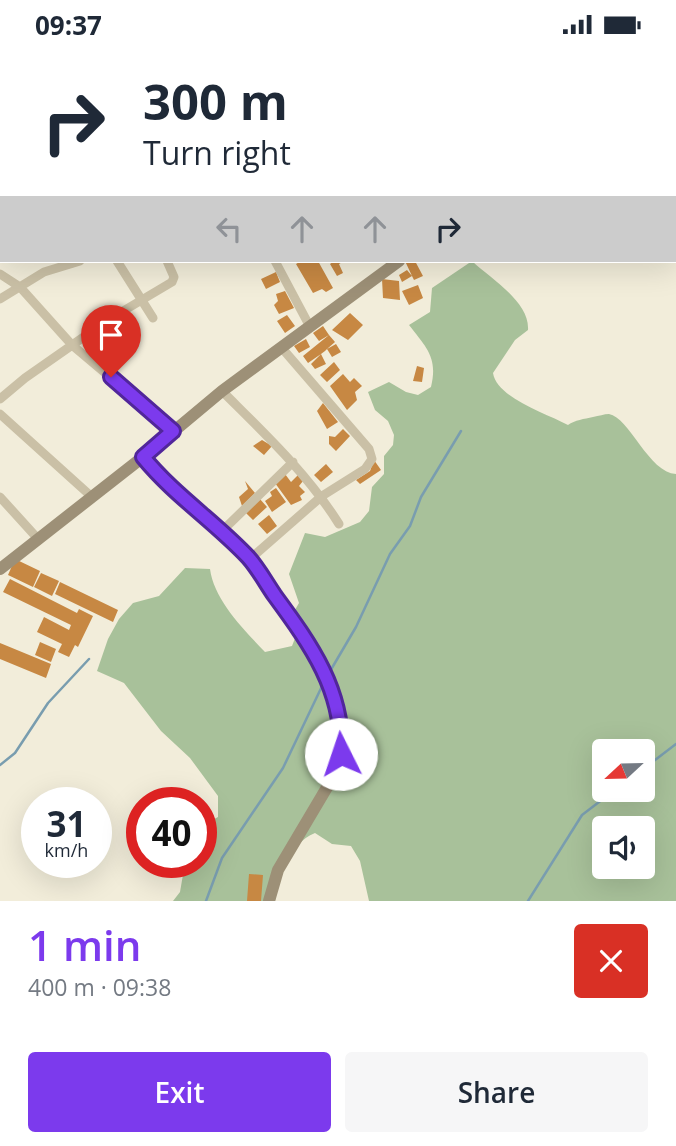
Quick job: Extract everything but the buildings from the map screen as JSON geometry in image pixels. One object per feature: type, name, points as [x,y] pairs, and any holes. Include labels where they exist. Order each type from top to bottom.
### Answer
[{"type":"street","points":[[0,299],[44,272],[73,263]]},
{"type":"street","points":[[118,263],[153,318]]},
{"type":"street","points":[[0,399],[24,378],[139,299],[174,280],[168,263]]},
{"type":"street","points":[[276,263],[309,325]]},
{"type":"street","points":[[0,569],[222,391],[396,263]]},
{"type":"street","points":[[0,274],[20,287],[72,345],[173,431]]},
{"type":"street","points":[[250,559],[322,496],[365,469],[372,459],[342,416],[281,347]]},
{"type":"street","points":[[222,391],[293,462],[322,496],[339,524]]},
{"type":"street","points":[[0,414],[92,497]]},
{"type":"street","points":[[143,457],[166,483],[250,559],[309,642],[331,684],[342,735],[341,754],[325,792],[278,870],[269,901]]},
{"type":"street","points":[[222,531],[293,462]]},
{"type":"street","points":[[0,497],[39,540]]},
{"type":"green space","points":[[469,263],[474,263],[516,301],[527,320],[528,330],[515,340],[493,373],[503,390],[524,404],[568,425],[605,414],[617,417],[657,465],[676,474],[676,901],[369,901],[360,861],[351,846],[332,844],[315,833],[292,852],[283,871],[275,901],[173,901],[180,892],[182,878],[217,878],[217,787],[211,787],[190,758],[161,731],[124,683],[97,671],[108,639],[119,619],[133,603],[159,596],[185,568],[210,569],[217,592],[224,603],[265,652],[292,646],[297,633],[288,622],[299,603],[289,574],[305,533],[325,537],[360,522],[369,511],[372,487],[384,474],[384,456],[393,445],[394,435],[388,421],[375,410],[368,392],[389,382],[406,392],[418,395],[431,387],[432,361],[426,347],[409,325],[430,312],[432,288]]},
{"type":"waterway","points":[[329,673],[356,627],[390,554],[410,526],[421,497],[461,431]]},
{"type":"waterway","points":[[0,765],[15,753],[48,703],[89,659]]},
{"type":"waterway","points":[[206,901],[222,858],[283,768],[324,682]]},
{"type":"waterway","points":[[655,760],[676,744]]},
{"type":"waterway","points":[[528,901],[582,815],[599,802]]},
{"type":"route","points":[[111,377],[173,431],[143,457],[160,478],[250,559],[320,660],[331,684],[342,735],[341,754]]}]
